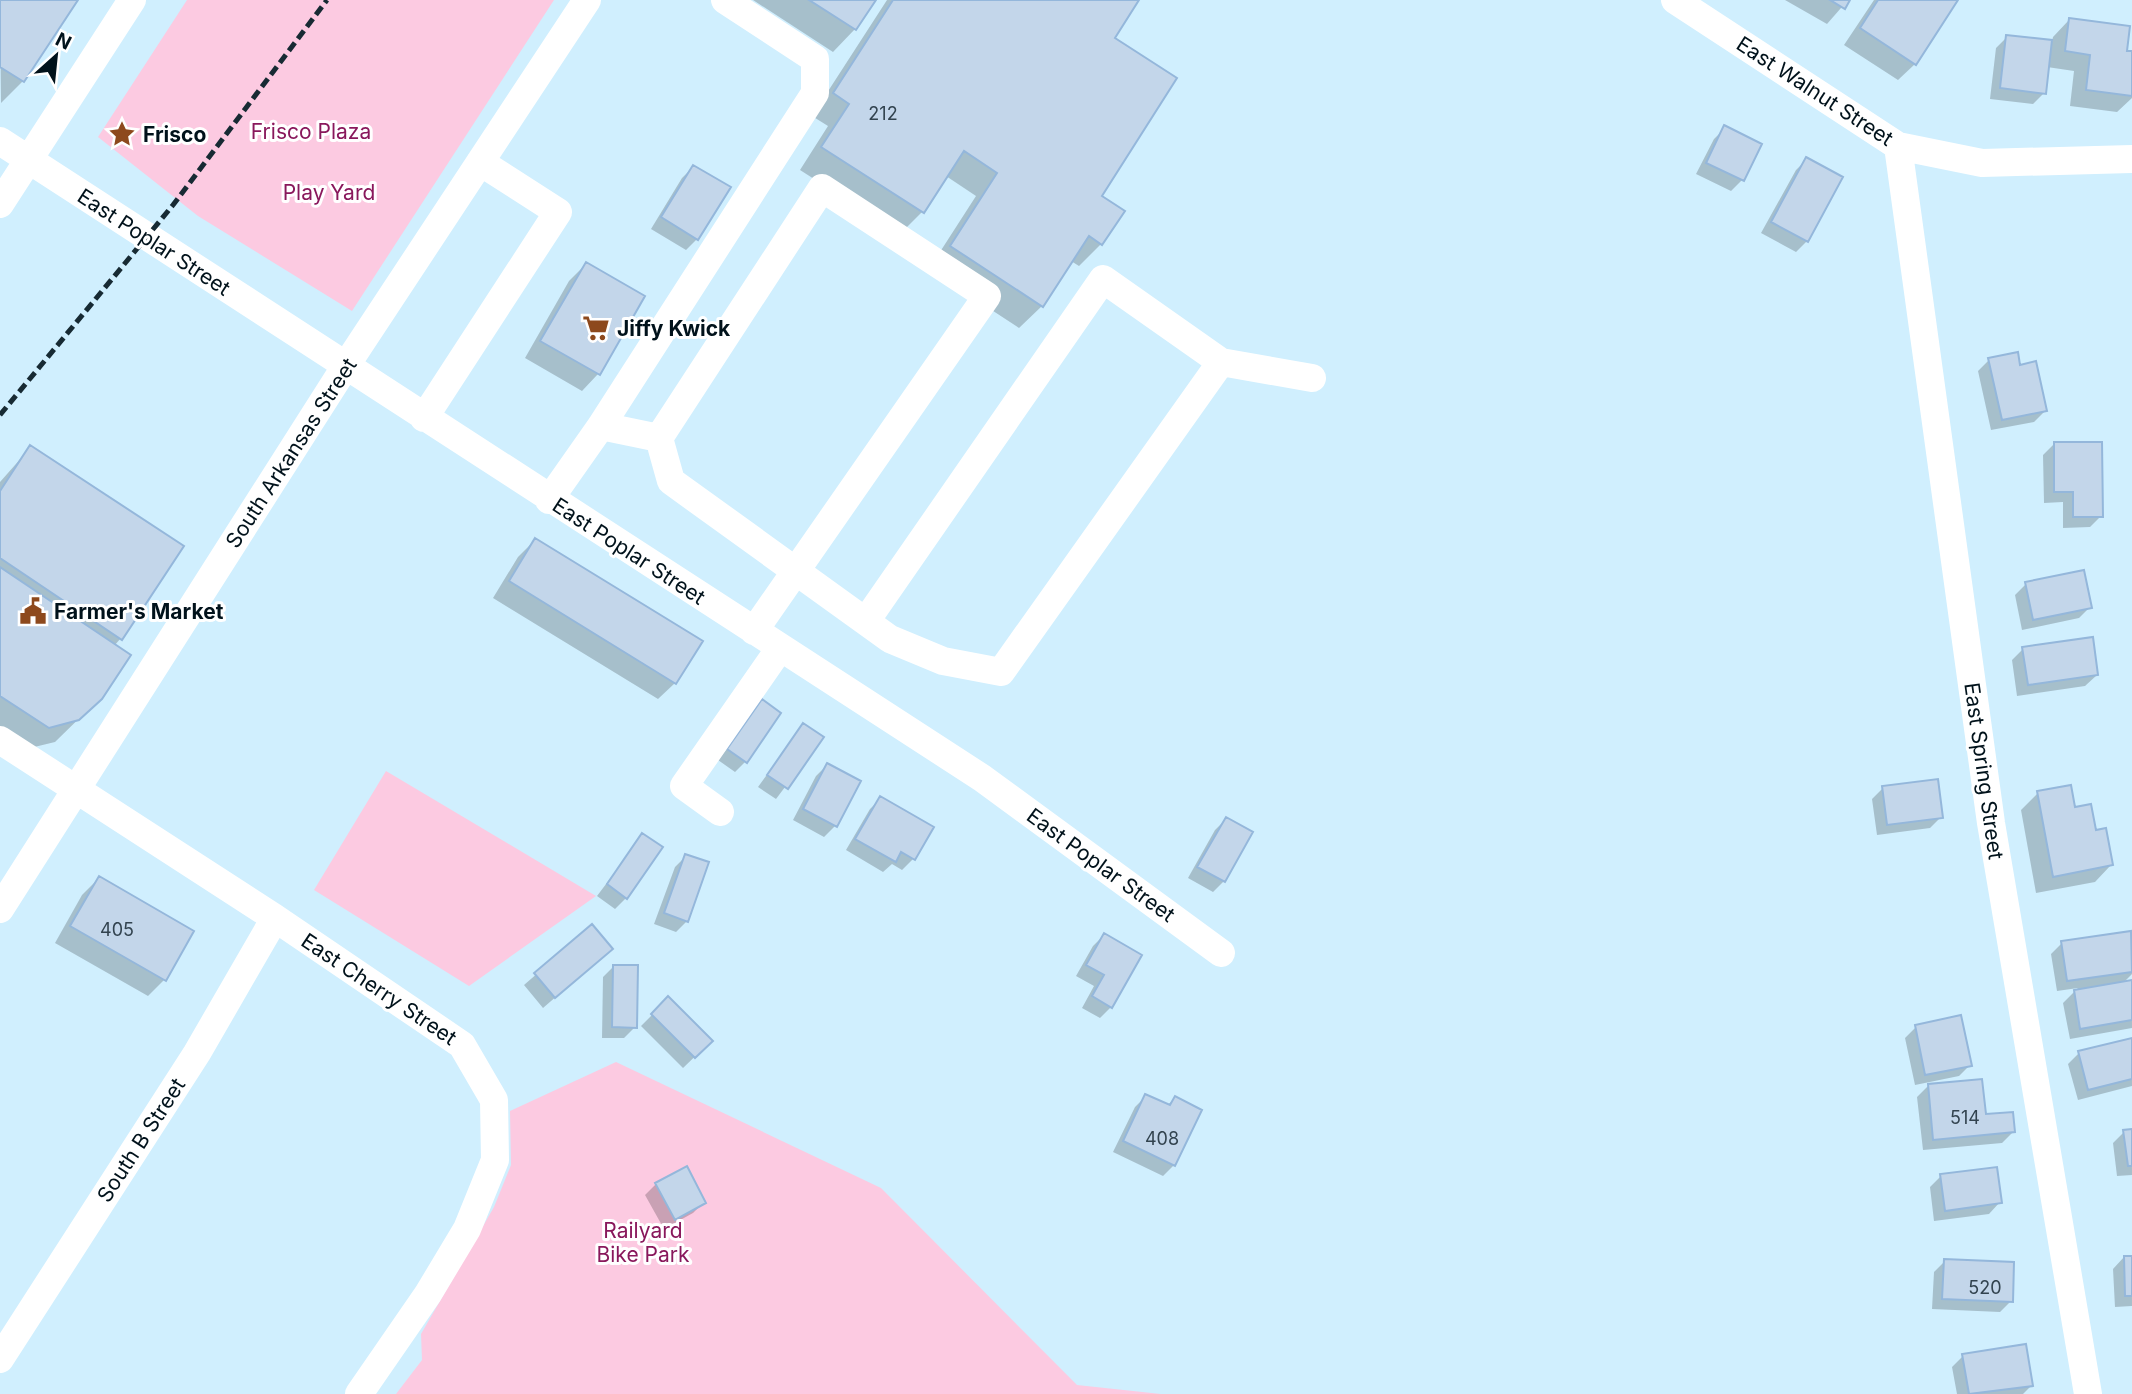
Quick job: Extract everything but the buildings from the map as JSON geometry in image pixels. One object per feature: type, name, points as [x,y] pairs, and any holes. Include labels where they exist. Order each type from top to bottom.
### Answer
[{"type":"street","points":[[0,204],[132,0]]},
{"type":"street","name":"South Arkansas Street","points":[[0,909],[345,367],[587,0]]},
{"type":"street","points":[[549,500],[601,426],[815,93],[815,59],[725,0]]},
{"type":"street","name":"East Walnut Street","points":[[1675,0],[1898,146],[1982,163],[2132,159]]},
{"type":"street","name":"East Poplar Street","points":[[0,141],[549,500],[982,778],[1221,953]]},
{"type":"street","name":"East Spring Street","points":[[1898,146],[1991,823],[2088,1394]]},
{"type":"street","points":[[424,418],[558,212],[480,162]]},
{"type":"street","points":[[754,631],[796,570],[987,296],[822,188],[659,438],[671,481],[796,570],[890,639],[943,661],[1001,672],[1221,362]]},
{"type":"street","points":[[866,621],[1103,279],[1221,362],[1312,378]]},
{"type":"street","points":[[601,426],[659,438]]},
{"type":"street","points":[[720,812],[684,786],[780,648]]},
{"type":"street","name":"East Cherry Street","points":[[0,740],[275,918],[462,1045],[494,1100],[495,1160],[467,1230],[428,1294],[359,1394]]},
{"type":"street","name":"South B Street","points":[[1,1355],[197,1054],[275,918]]},
{"type":"green space","name":"Frisco Plaza","points":[[187,0],[554,0],[352,311],[198,216],[98,137]]},
{"type":"green space","points":[[386,771],[596,896],[469,986],[314,890]]},
{"type":"green space","name":"Railyard Bike Park","points":[[616,1062],[881,1188],[1077,1385],[1161,1394],[396,1394],[422,1360],[421,1334],[494,1207],[511,1165],[510,1111]]},
{"type":"railway","points":[[0,415],[173,205],[327,0]]},
{"type":"place","name":"Frisco","points":[[122,134]]},
{"type":"place","name":"Jiffy Kwick","points":[[596,328]]},
{"type":"place","name":"Farmer's Market","points":[[33,611]]},
{"type":"park label","name":"Play Yard","points":[[329,192]]}]
